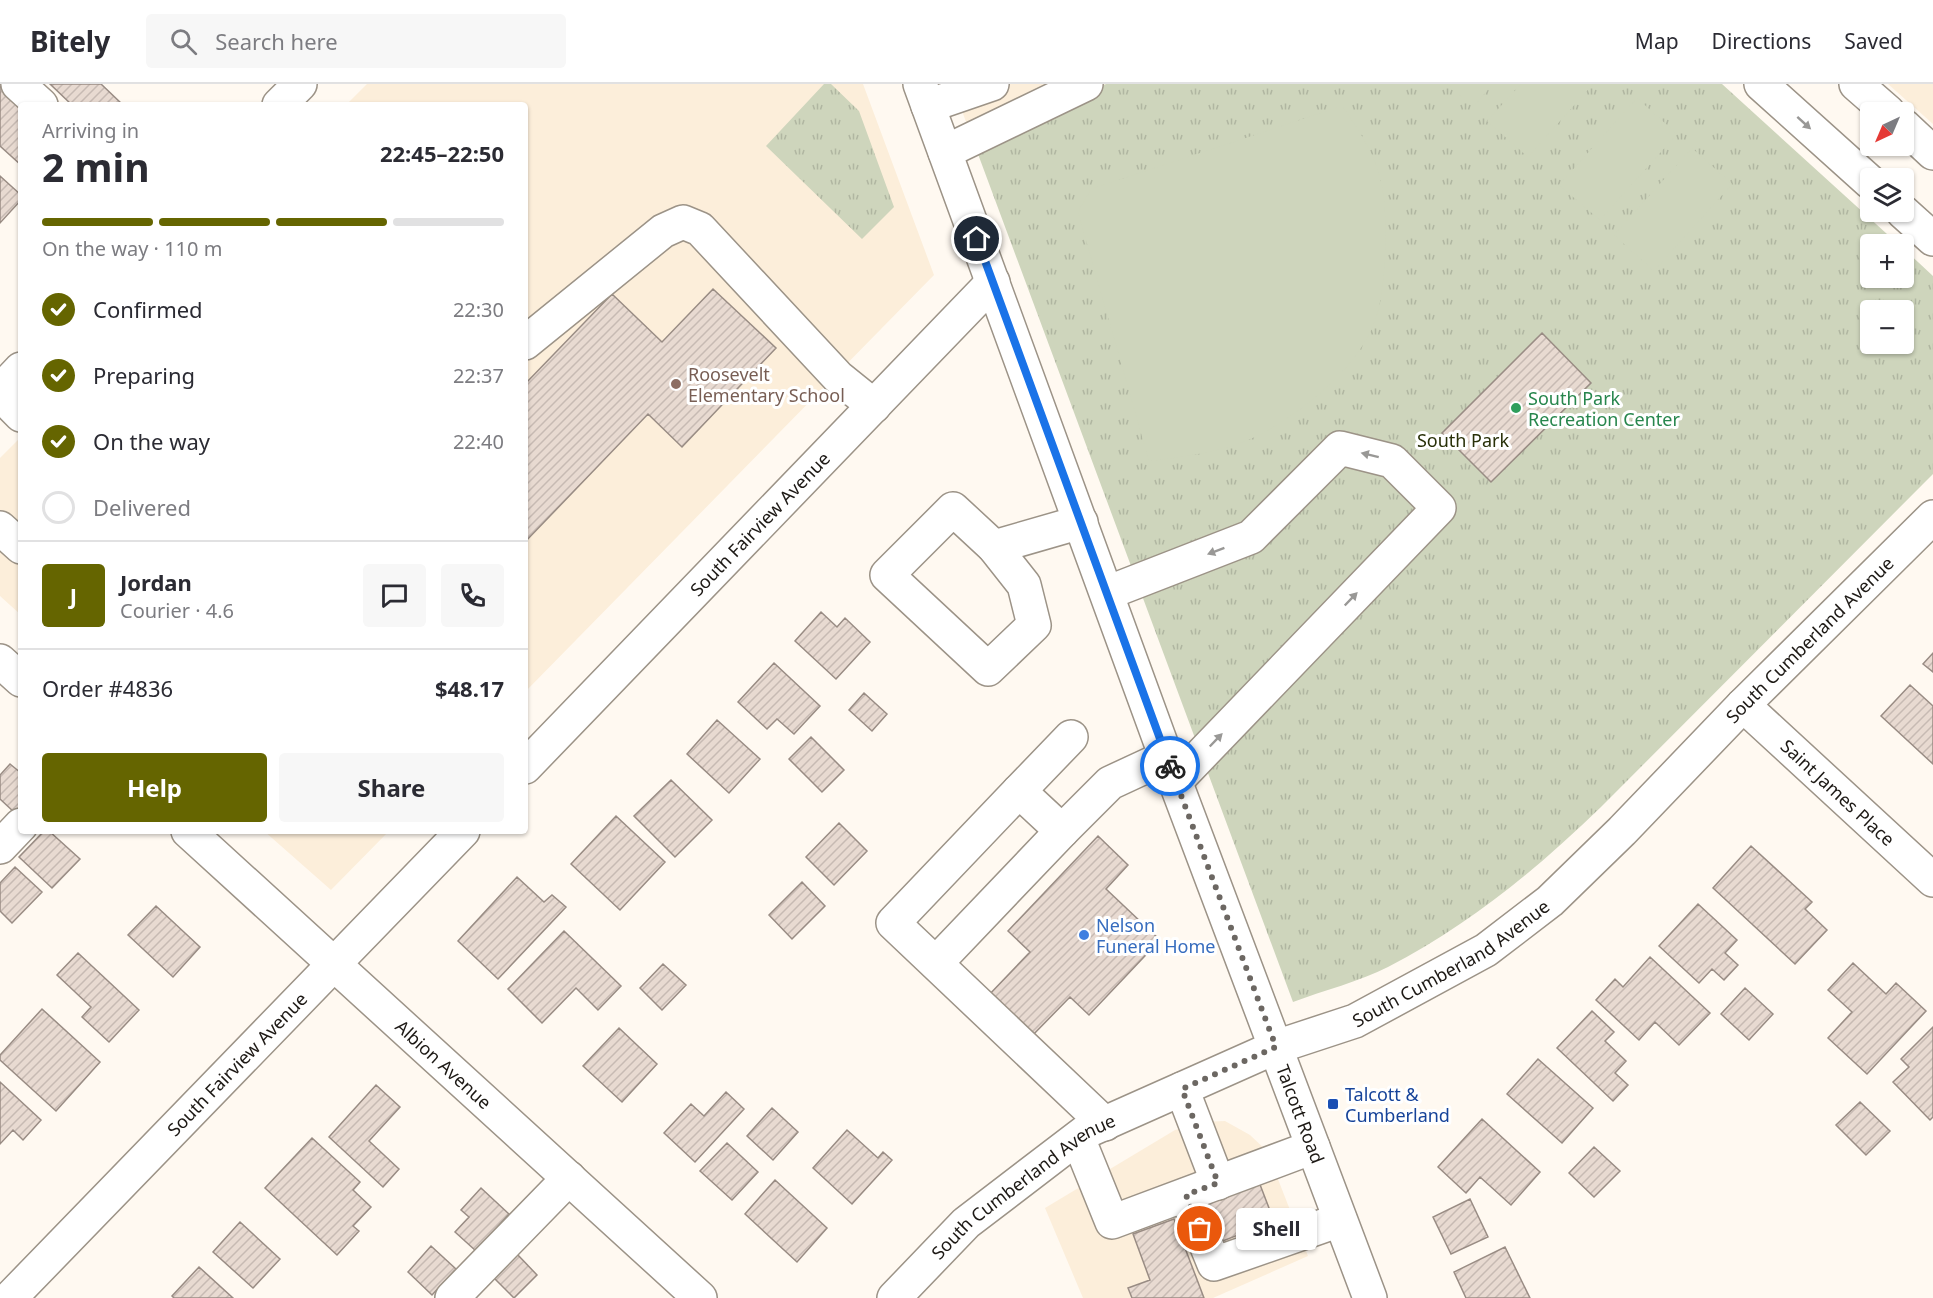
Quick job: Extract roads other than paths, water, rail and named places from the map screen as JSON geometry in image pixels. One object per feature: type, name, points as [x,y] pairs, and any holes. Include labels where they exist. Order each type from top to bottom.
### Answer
[{"type":"street","points":[[18,84],[38,102]]},
{"type":"street","points":[[282,102],[300,84]]},
{"type":"street","points":[[924,95],[992,84]]},
{"type":"street","points":[[945,152],[1086,84]]},
{"type":"street","points":[[1761,84],[1860,173]]},
{"type":"street","points":[[1856,84],[1877,102]]},
{"type":"street","name":"Talcott Road","points":[[924,95],[1171,769],[1370,1298]]},
{"type":"street","points":[[1914,135],[1933,153]]},
{"type":"street","points":[[528,342],[663,231],[682,222],[700,229],[838,377],[874,406]]},
{"type":"street","points":[[1914,222],[1933,239]]},
{"type":"street","name":"South Fairview Avenue","points":[[528,764],[993,282]]},
{"type":"street","points":[[8,376],[18,406]]},
{"type":"street","points":[[936,963],[1110,783],[1171,769],[1439,508],[1392,460],[1340,448],[1251,537],[1107,593]]},
{"type":"street","points":[[953,509],[994,547],[1024,585],[1034,625],[988,669],[887,575],[953,509]]},
{"type":"street","name":"South Cumberland Avenue","points":[[894,1298],[966,1223],[1092,1131],[1276,1047],[1355,1021],[1486,950],[1550,901],[1933,517]]},
{"type":"street","points":[[994,547],[1081,522]]},
{"type":"street","points":[[0,528],[18,544]]},
{"type":"street","points":[[0,661],[18,677]]},
{"type":"street","name":"Saint James Place","points":[[1743,705],[1933,880]]},
{"type":"street","points":[[1071,737],[893,923],[936,963],[1092,1131],[1112,1222],[1313,1147]]},
{"type":"street","points":[[1019,791],[1062,831]]},
{"type":"street","points":[[0,847],[18,828]]},
{"type":"street","name":"Albion Avenue","points":[[191,834],[700,1298]]},
{"type":"street","name":"South Fairview Avenue","points":[[10,1298],[460,834]]},
{"type":"street","points":[[1182,1089],[1218,1183]]},
{"type":"street","points":[[452,1298],[569,1178]]},
{"type":"street","points":[[1186,1195],[1214,1264],[1341,1220]]},
{"type":"place","name":"Roosevelt Elementary School","points":[[676,384]]},
{"type":"place","name":"South Park Recreation Center","points":[[1516,408]]},
{"type":"place","name":"Nelson Funeral Home","points":[[1084,935]]},
{"type":"place","name":"Talcott & Cumberland","points":[[1333,1104]]},
{"type":"place","name":"Shell","points":[[1200,1229]]},
{"type":"park label","name":"South Park","points":[[1463,440]]}]
